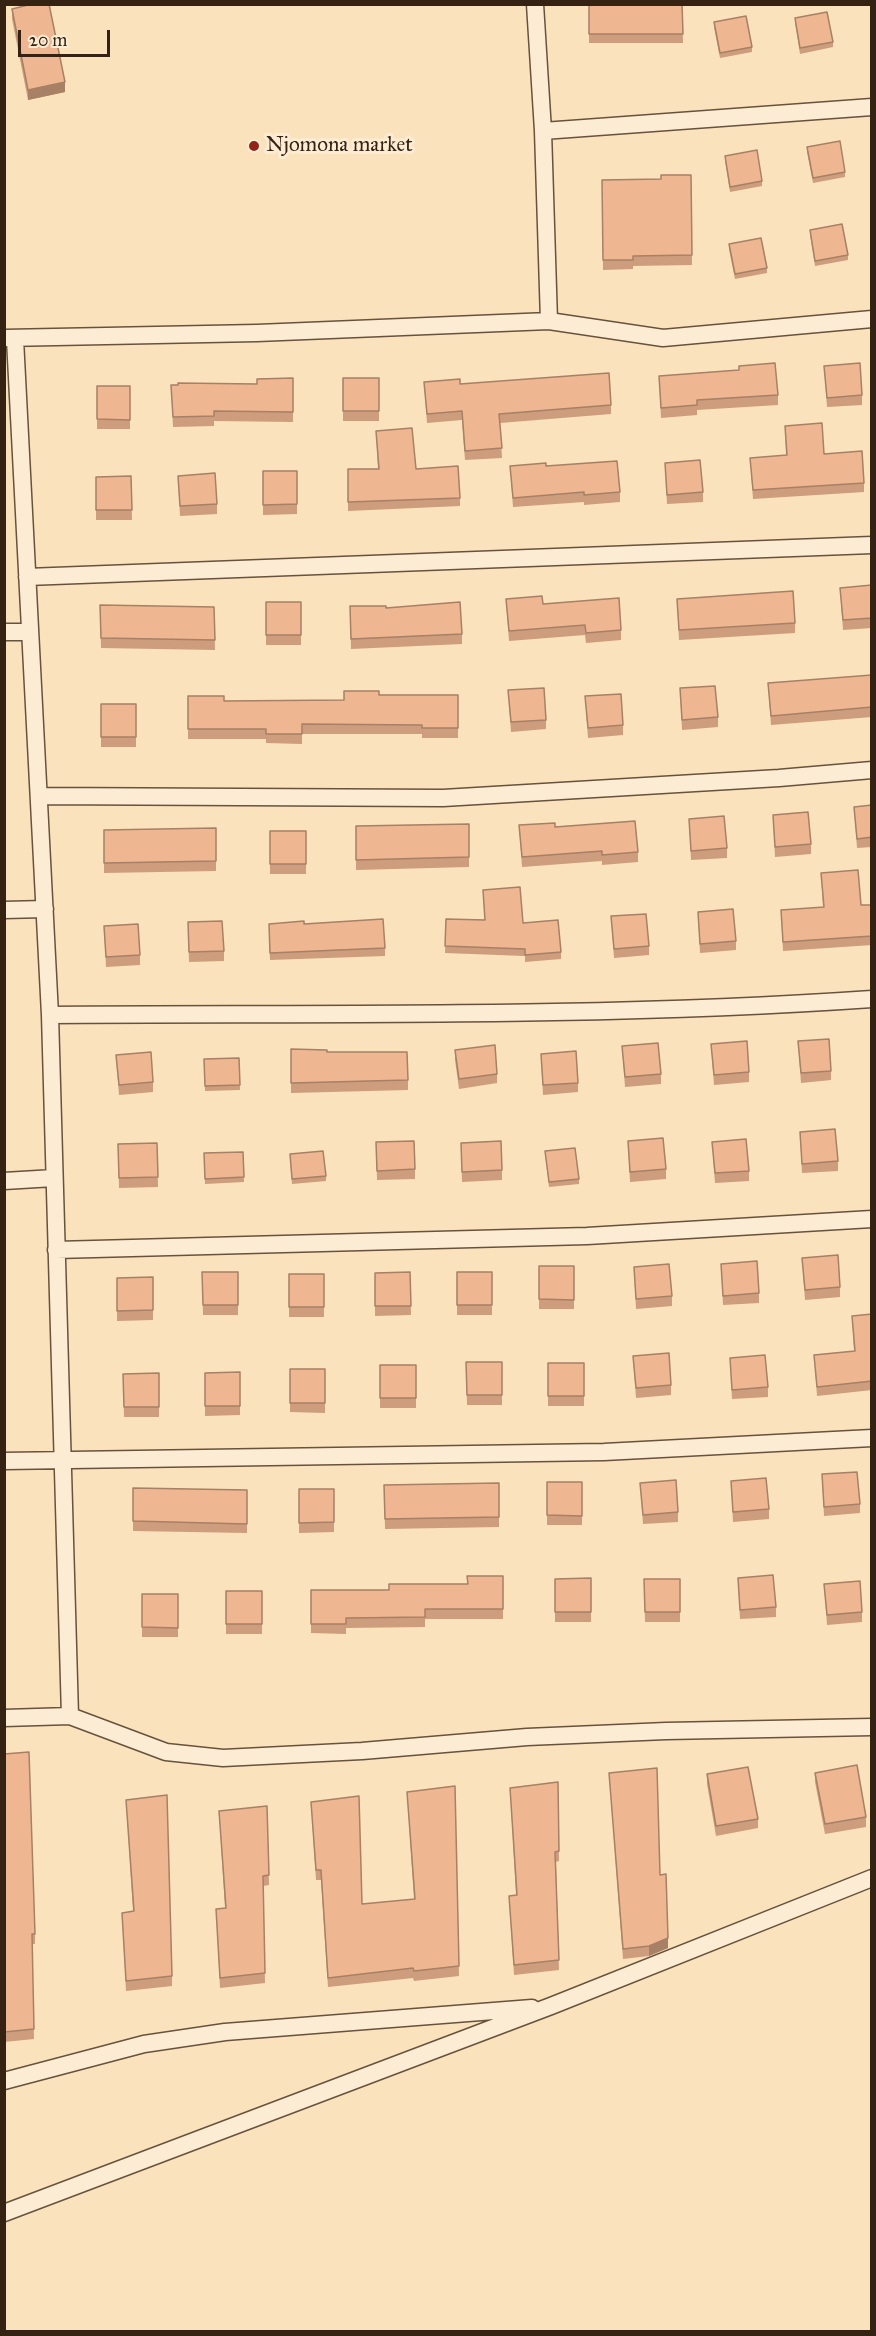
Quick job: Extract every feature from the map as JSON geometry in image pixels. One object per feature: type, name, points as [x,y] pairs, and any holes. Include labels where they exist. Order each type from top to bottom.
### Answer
[{"type":"lane","points":[[535,4],[543,131],[549,321]]},
{"type":"lane","points":[[543,131],[872,107]]},
{"type":"lane","points":[[70,1716],[50,1015],[27,577],[10,338],[549,321],[663,338],[872,319]]},
{"type":"lane","points":[[27,577],[872,545]]},
{"type":"lane","points":[[4,632],[30,632]]},
{"type":"lane","points":[[39,796],[443,798],[779,778],[872,770]]},
{"type":"lane","points":[[4,910],[45,909]]},
{"type":"lane","points":[[50,1015],[413,1013],[754,1007],[872,999]]},
{"type":"lane","points":[[4,1181],[54,1178]]},
{"type":"lane","points":[[56,1250],[587,1236],[872,1219]]},
{"type":"lane","points":[[4,1461],[604,1452],[872,1438]]},
{"type":"lane","points":[[4,1718],[70,1716],[166,1752],[223,1758],[666,1731],[872,1728]]},
{"type":"lane","points":[[4,2213],[551,2006],[872,1878]]},
{"type":"lane","points":[[4,2081],[144,2044],[225,2032],[551,2006]]},
{"type":"building","points":[[32,4],[49,4],[65,82],[28,90],[12,9]]},
{"type":"building","points":[[589,4],[682,4],[683,34],[589,34]]},
{"type":"building","points":[[827,12],[833,42],[800,48],[795,18]]},
{"type":"building","points":[[746,16],[752,47],[720,53],[714,22]]},
{"type":"building","points":[[840,141],[845,172],[813,178],[807,147]]},
{"type":"building","points":[[757,150],[762,181],[730,187],[725,156]]},
{"type":"building","points":[[661,175],[691,175],[692,255],[633,256],[633,260],[603,260],[602,180],[661,179]]},
{"type":"building","points":[[842,224],[848,255],[815,261],[810,230]]},
{"type":"building","points":[[761,238],[767,268],[735,274],[729,244]]},
{"type":"building","points":[[775,363],[778,395],[697,400],[697,405],[661,408],[659,376],[739,370],[739,366]]},
{"type":"building","points":[[860,363],[862,395],[827,398],[824,366]]},
{"type":"building","points":[[609,373],[611,405],[499,414],[502,448],[465,451],[462,411],[427,414],[424,382],[460,379],[460,384]]},
{"type":"building","points":[[293,378],[293,412],[214,411],[214,416],[173,417],[171,385],[178,385],[178,383],[257,384],[257,379]]},
{"type":"building","points":[[343,378],[379,378],[379,411],[343,411]]},
{"type":"building","points":[[97,386],[130,386],[130,420],[97,419]]},
{"type":"building","points":[[822,423],[824,454],[862,451],[864,483],[753,490],[750,458],[787,455],[785,426]]},
{"type":"building","points":[[412,428],[416,469],[458,466],[460,498],[348,502],[348,469],[379,469],[376,431]]},
{"type":"building","points":[[700,460],[703,492],[667,495],[665,463]]},
{"type":"building","points":[[617,461],[620,492],[584,495],[584,492],[513,498],[510,466]]},
{"type":"building","points":[[263,471],[297,471],[297,504],[263,505]]},
{"type":"building","points":[[215,473],[217,504],[180,506],[178,476]]},
{"type":"building","points":[[131,476],[132,510],[96,510],[96,477]]},
{"type":"building","points":[[872,585],[872,618],[843,620],[840,588]]},
{"type":"building","points":[[793,591],[795,623],[679,630],[677,599]]},
{"type":"building","points":[[542,596],[543,604],[619,598],[621,630],[586,633],[585,625],[509,631],[506,599]]},
{"type":"building","points":[[266,602],[301,602],[301,635],[266,635]]},
{"type":"building","points":[[460,602],[462,634],[351,639],[350,606],[386,606],[386,608]]},
{"type":"building","points":[[100,605],[214,607],[215,640],[101,638]]},
{"type":"building","points":[[872,675],[872,707],[771,716],[768,683]]},
{"type":"building","points":[[715,686],[718,717],[682,720],[680,688]]},
{"type":"building","points":[[544,688],[546,720],[511,722],[508,690]]},
{"type":"building","points":[[344,691],[379,691],[379,695],[458,695],[458,728],[422,728],[422,725],[302,724],[302,734],[266,734],[266,729],[188,729],[188,696],[224,696],[224,701],[344,700]]},
{"type":"building","points":[[621,694],[623,725],[588,728],[585,696]]},
{"type":"building","points":[[101,704],[136,704],[136,737],[101,737]]},
{"type":"building","points":[[872,805],[872,837],[857,839],[854,807]]},
{"type":"building","points":[[808,812],[811,844],[775,847],[773,815]]},
{"type":"building","points":[[724,816],[727,848],[691,851],[689,819]]},
{"type":"building","points":[[635,821],[638,852],[602,855],[602,851],[522,857],[519,825],[555,823],[555,827]]},
{"type":"building","points":[[469,824],[469,857],[356,860],[356,826]]},
{"type":"building","points":[[216,828],[216,861],[104,863],[104,830]]},
{"type":"building","points":[[270,831],[306,831],[306,864],[270,864]]},
{"type":"building","points":[[858,870],[861,905],[872,905],[872,936],[783,942],[781,910],[824,907],[821,873]]},
{"type":"building","points":[[520,887],[523,923],[558,920],[561,952],[525,955],[525,949],[445,946],[446,919],[485,920],[483,890]]},
{"type":"building","points":[[733,909],[736,941],[700,944],[698,912]]},
{"type":"building","points":[[646,914],[649,946],[614,949],[611,916]]},
{"type":"building","points":[[383,919],[385,948],[270,953],[269,924]]},
{"type":"building","points":[[222,921],[224,951],[189,952],[188,922]]},
{"type":"building","points":[[138,924],[140,955],[106,957],[104,926]]},
{"type":"building","points":[[829,1039],[831,1071],[801,1073],[798,1041]]},
{"type":"building","points":[[747,1041],[749,1072],[714,1075],[711,1044]]},
{"type":"building","points":[[658,1043],[661,1074],[625,1077],[622,1046]]},
{"type":"building","points":[[495,1045],[497,1074],[459,1079],[455,1050]]},
{"type":"building","points":[[291,1049],[327,1050],[327,1052],[407,1052],[408,1080],[291,1083]]},
{"type":"building","points":[[576,1051],[578,1083],[543,1085],[541,1054]]},
{"type":"building","points":[[151,1052],[153,1082],[119,1085],[116,1055]]},
{"type":"building","points":[[239,1058],[240,1085],[205,1086],[204,1059]]},
{"type":"building","points":[[835,1129],[838,1161],[802,1164],[800,1132]]},
{"type":"building","points":[[663,1138],[666,1169],[630,1172],[628,1141]]},
{"type":"building","points":[[746,1139],[749,1171],[715,1173],[712,1142]]},
{"type":"building","points":[[414,1141],[415,1169],[377,1171],[376,1142]]},
{"type":"building","points":[[501,1141],[502,1170],[462,1172],[461,1143]]},
{"type":"building","points":[[157,1143],[158,1177],[119,1178],[118,1144]]},
{"type":"building","points":[[575,1148],[579,1179],[549,1182],[545,1151]]},
{"type":"building","points":[[323,1151],[326,1176],[292,1179],[290,1154]]},
{"type":"building","points":[[243,1152],[244,1177],[205,1179],[204,1153]]},
{"type":"building","points":[[838,1255],[840,1287],[805,1290],[802,1258]]},
{"type":"building","points":[[757,1261],[759,1293],[723,1296],[721,1264]]},
{"type":"building","points":[[669,1264],[672,1296],[636,1299],[634,1267]]},
{"type":"building","points":[[539,1266],[574,1266],[574,1300],[539,1299]]},
{"type":"building","points":[[202,1272],[238,1272],[238,1305],[203,1305]]},
{"type":"building","points":[[410,1272],[411,1306],[375,1306],[375,1273]]},
{"type":"building","points":[[457,1272],[492,1272],[492,1305],[457,1305]]},
{"type":"building","points":[[289,1274],[324,1274],[324,1307],[289,1307]]},
{"type":"building","points":[[153,1277],[153,1310],[117,1311],[117,1278]]},
{"type":"building","points":[[872,1314],[872,1381],[817,1387],[814,1355],[855,1351],[852,1316]]},
{"type":"building","points":[[669,1353],[671,1385],[636,1388],[633,1356]]},
{"type":"building","points":[[765,1355],[768,1387],[732,1390],[730,1358]]},
{"type":"building","points":[[466,1362],[502,1362],[502,1395],[467,1395]]},
{"type":"building","points":[[548,1363],[584,1363],[584,1396],[548,1396]]},
{"type":"building","points":[[380,1365],[416,1365],[416,1398],[380,1398]]},
{"type":"building","points":[[290,1369],[325,1369],[325,1403],[290,1403]]},
{"type":"building","points":[[240,1372],[240,1406],[205,1406],[205,1373]]},
{"type":"building","points":[[159,1373],[159,1407],[124,1407],[123,1374]]},
{"type":"building","points":[[857,1472],[860,1504],[824,1507],[822,1474]]},
{"type":"building","points":[[766,1478],[769,1509],[733,1512],[731,1481]]},
{"type":"building","points":[[676,1480],[678,1512],[643,1515],[640,1483]]},
{"type":"building","points":[[547,1482],[582,1482],[582,1516],[547,1515]]},
{"type":"building","points":[[499,1483],[499,1517],[385,1519],[384,1485]]},
{"type":"building","points":[[133,1488],[247,1490],[247,1524],[133,1521]]},
{"type":"building","points":[[299,1489],[334,1489],[334,1522],[299,1523]]},
{"type":"building","points":[[773,1575],[776,1607],[740,1610],[738,1578]]},
{"type":"building","points":[[467,1576],[503,1576],[503,1609],[425,1609],[425,1617],[346,1618],[346,1624],[311,1624],[311,1590],[389,1590],[389,1584],[468,1584]]},
{"type":"building","points":[[591,1578],[591,1612],[555,1612],[555,1579]]},
{"type":"building","points":[[644,1579],[680,1579],[680,1612],[645,1612]]},
{"type":"building","points":[[860,1581],[862,1612],[827,1615],[824,1584]]},
{"type":"building","points":[[226,1591],[262,1591],[262,1624],[226,1624]]},
{"type":"building","points":[[142,1594],[178,1594],[178,1628],[142,1627]]},
{"type":"building","points":[[29,1752],[35,1934],[32,1934],[34,2029],[4,2032],[4,1754]]},
{"type":"building","points":[[857,1765],[866,1817],[825,1824],[815,1773]]},
{"type":"building","points":[[748,1767],[758,1819],[716,1826],[707,1774]]},
{"type":"building","points":[[657,1768],[660,1875],[666,1874],[668,1938],[649,1946],[623,1949],[609,1773]]},
{"type":"building","points":[[558,1782],[559,1851],[555,1852],[559,1960],[514,1965],[509,1896],[517,1895],[510,1788]]},
{"type":"building","points":[[455,1786],[459,1966],[414,1971],[413,1968],[328,1978],[321,1870],[316,1870],[311,1802],[359,1796],[362,1904],[415,1899],[407,1792]]},
{"type":"building","points":[[167,1795],[172,1976],[126,1981],[122,1913],[134,1911],[126,1800]]},
{"type":"building","points":[[267,1806],[269,1875],[263,1876],[265,1973],[220,1978],[216,1909],[226,1908],[219,1811]]},
{"type":"place","name":"Njomona market","points":[[254,146]]}]
